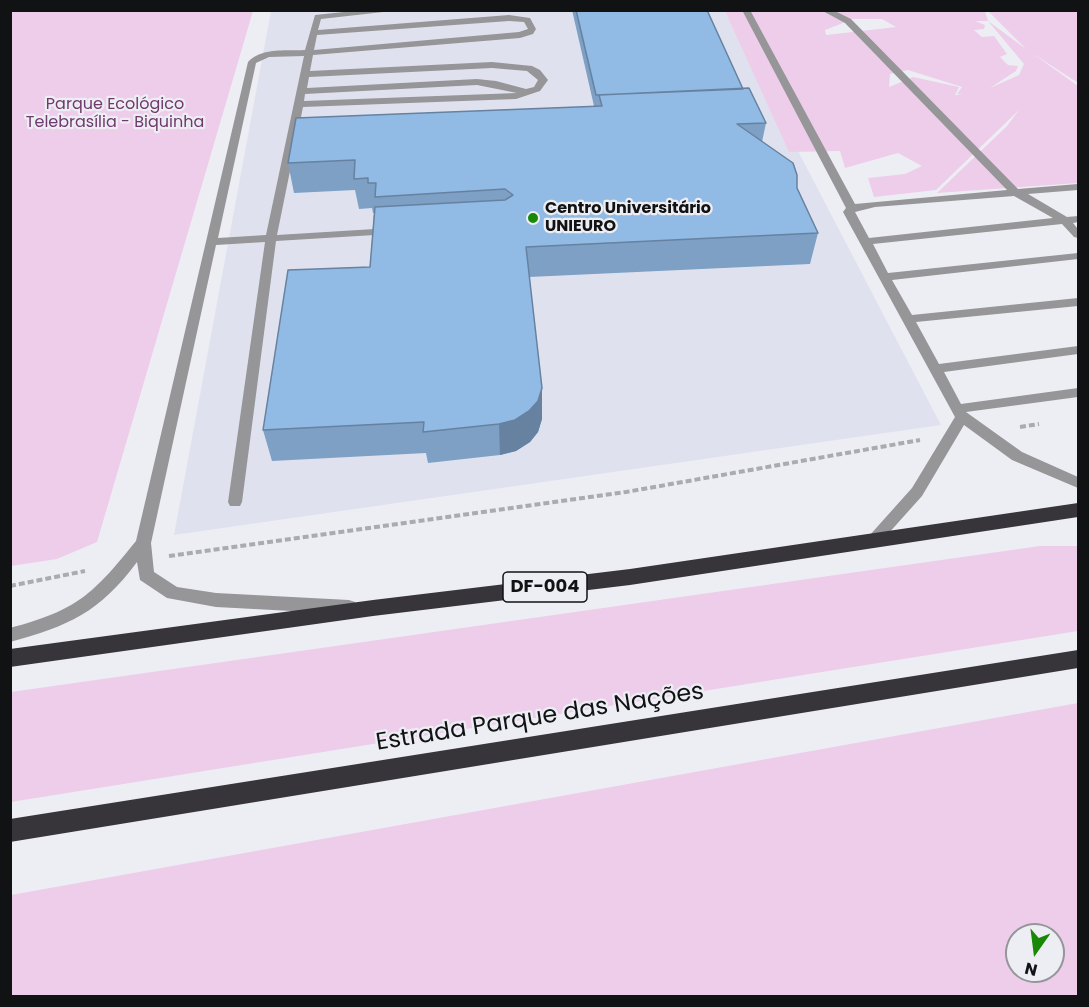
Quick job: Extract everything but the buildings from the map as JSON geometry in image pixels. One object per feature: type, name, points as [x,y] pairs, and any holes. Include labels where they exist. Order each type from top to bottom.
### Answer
[{"type":"highway","name":"DF-004","points":[[10,658],[373,608],[630,577],[1078,510]]},
{"type":"highway","name":"Estrada Parque das Nações","points":[[10,831],[1078,659]]},
{"type":"lane","points":[[235,502],[271,238],[299,132],[299,104],[314,33],[321,14],[397,10]]},
{"type":"lane","points":[[746,10],[852,208]]},
{"type":"lane","points":[[825,10],[848,21],[1014,190],[1064,220],[1078,235]]},
{"type":"lane","points":[[314,33],[509,18],[527,20],[532,29],[520,35],[269,54],[258,57],[252,62],[143,543],[146,575],[173,593],[216,600],[373,608]]},
{"type":"lane","points":[[299,104],[498,98],[529,93],[537,89],[543,80],[537,72],[529,68],[512,65],[305,74]]},
{"type":"lane","points":[[302,91],[477,82],[496,84],[529,93]]},
{"type":"lane","points":[[852,208],[1014,190],[1078,187]]},
{"type":"lane","points":[[852,208],[849,212],[864,242],[959,413],[1017,456],[1078,483]]},
{"type":"lane","points":[[864,242],[1078,219]]},
{"type":"lane","points":[[211,242],[400,231]]},
{"type":"lane","points":[[883,277],[1078,256]]},
{"type":"lane","points":[[907,319],[1078,302]]},
{"type":"lane","points":[[935,369],[1078,350]]},
{"type":"lane","points":[[959,413],[1078,392]]},
{"type":"lane","points":[[874,540],[917,492],[951,435],[959,413]]},
{"type":"lane","points":[[10,635],[40,627],[76,612],[103,592],[143,543]]},
{"type":"path","points":[[983,433],[1040,424]]},
{"type":"path","points":[[145,560],[626,492],[951,435]]},
{"type":"path","points":[[10,586],[127,562]]},
{"type":"shaded area","name":"Centro Universitário UNIEURO","points":[[271,11],[725,11],[941,425],[174,535]]},
{"type":"green space","name":"Parque Ecológico Telebrasília - Biquinha","points":[[10,11],[253,11],[97,542],[57,559],[11,566]]},
{"type":"green space","points":[[725,11],[985,11],[988,21],[1026,49],[988,11],[1078,11],[1078,83],[1032,53],[1078,86],[1078,183],[937,193],[1007,126],[1019,110],[936,190],[874,197],[868,178],[905,174],[922,166],[898,153],[845,168],[840,151],[789,152]],"holes":[[[847,19],[882,19],[896,27],[826,35],[825,30],[848,21]],[[975,21],[988,21],[1024,64],[1019,75],[990,88],[1016,71],[1018,66],[1008,65],[1000,57],[1007,54],[994,36],[982,37],[974,30],[984,29],[985,25]],[[908,70],[962,87],[957,94],[962,95],[955,95],[959,87],[913,77],[889,87],[890,74]]]},
{"type":"green space","points":[[1040,546],[1078,546],[1078,631],[11,802],[11,692]]},
{"type":"green space","points":[[1078,703],[1078,996],[11,996],[11,895]]},
{"type":"place","name":"Centro Universitário UNIEURO","points":[[533,218]]}]
